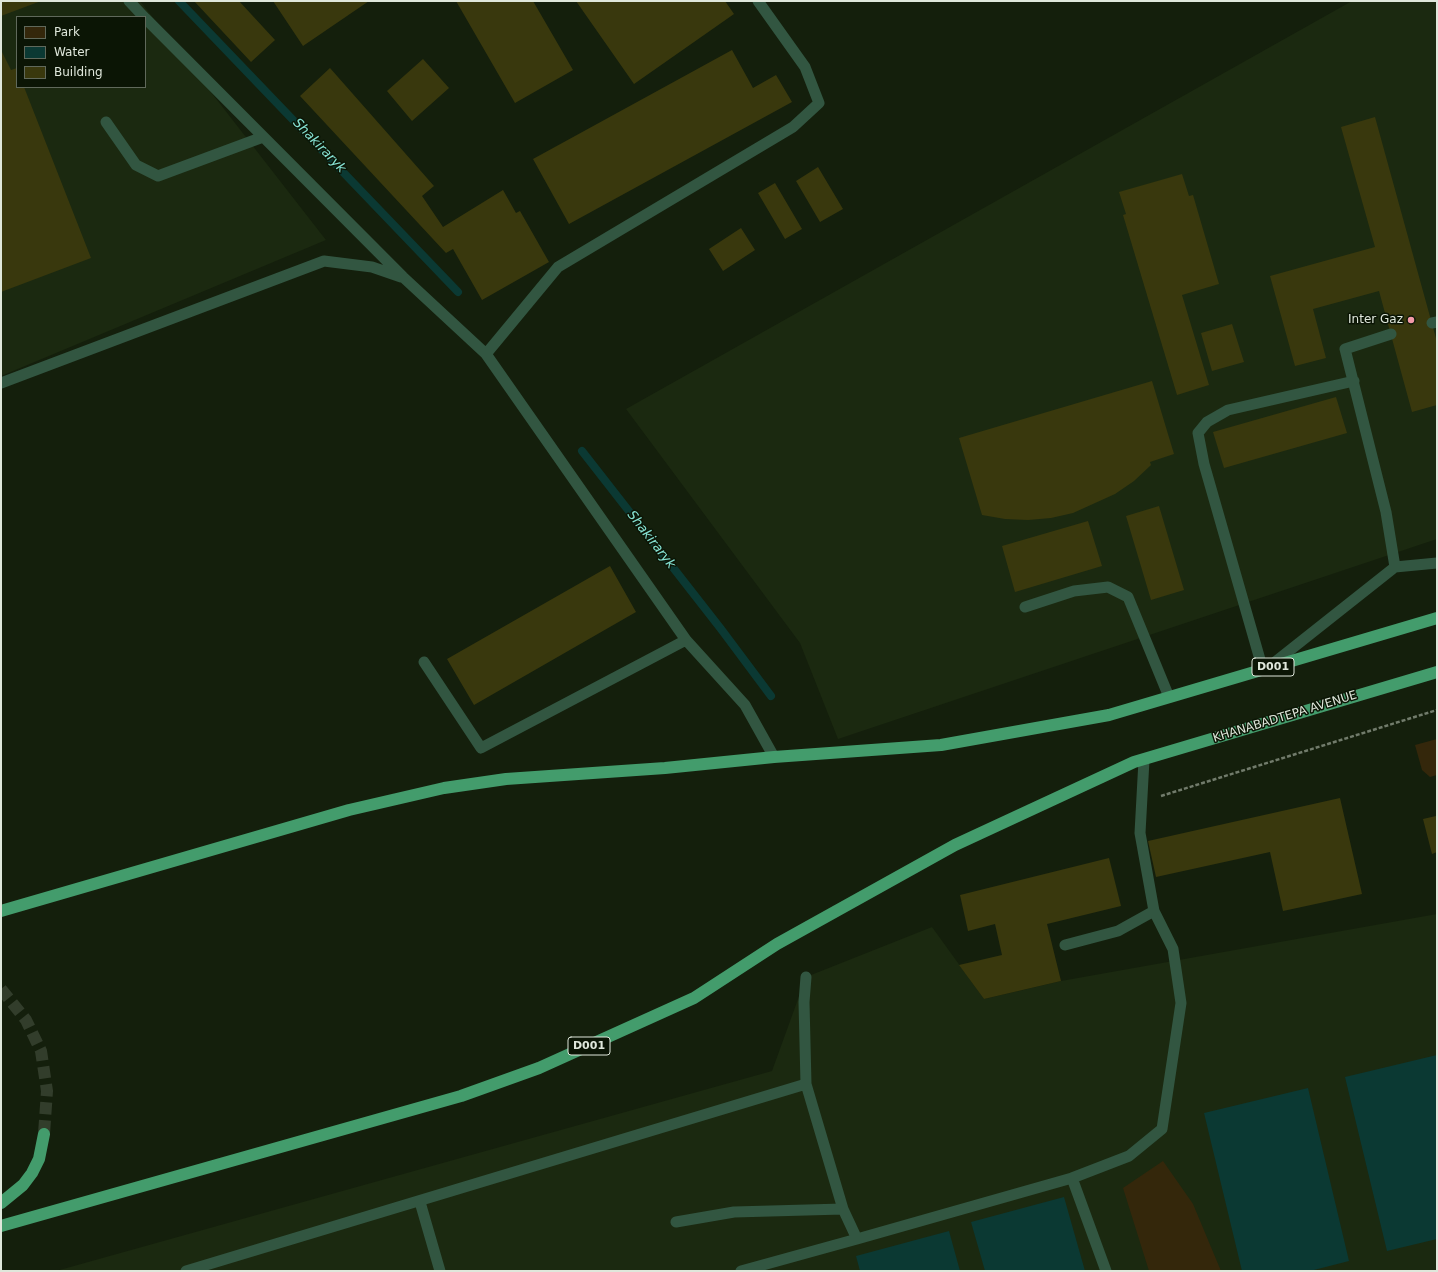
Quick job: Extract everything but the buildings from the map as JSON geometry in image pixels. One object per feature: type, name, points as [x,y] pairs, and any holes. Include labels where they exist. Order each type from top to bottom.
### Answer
[{"type":"highway","name":"D001","points":[[1,911],[349,810],[444,788],[506,779],[665,768],[774,757],[941,745],[1109,715],[1437,618]]},
{"type":"highway","name":"KHANABADTEPA AVENUE","points":[[1139,761],[1437,672]]},
{"type":"highway","name":"D001","points":[[1,1226],[461,1096],[539,1068],[694,998],[777,944],[955,844],[1139,761]]},
{"type":"highway","points":[[1,1203],[23,1185],[32,1173],[39,1159],[44,1134]]},
{"type":"lane","points":[[129,1],[144,16]]},
{"type":"lane","points":[[486,354],[558,267],[793,127],[819,103],[805,67],[758,1]]},
{"type":"lane","points":[[146,18],[403,278],[486,354],[686,640],[745,705],[774,757]]},
{"type":"lane","points":[[106,122],[136,165],[158,176],[263,137]]},
{"type":"lane","points":[[1,383],[324,261],[372,267],[403,278]]},
{"type":"lane","points":[[1391,334],[1345,349],[1386,512],[1395,567]]},
{"type":"lane","points":[[1354,381],[1228,410],[1207,422],[1198,433],[1204,464],[1266,669],[1395,567],[1437,563]]},
{"type":"lane","points":[[1025,607],[1074,591],[1108,587],[1128,597],[1169,697]]},
{"type":"lane","points":[[424,662],[481,748],[686,640]]},
{"type":"lane","points":[[741,1271],[1072,1178],[1129,1156],[1162,1129],[1181,1003],[1173,949],[1154,911],[1140,832],[1142,802],[1139,761]]},
{"type":"lane","points":[[1065,945],[1118,931],[1154,911]]},
{"type":"lane","points":[[806,977],[804,1002],[806,1084],[843,1209],[857,1239]]},
{"type":"lane","points":[[186,1271],[420,1202],[806,1084]]},
{"type":"lane","points":[[1072,1178],[1106,1271]]},
{"type":"lane","points":[[420,1202],[440,1271]]},
{"type":"lane","points":[[676,1222],[734,1212],[843,1209]]},
{"type":"path","points":[[1142,802],[1437,710]]},
{"type":"shaded area","points":[[1,1],[140,1],[326,240],[1,376]]},
{"type":"shaded area","points":[[1352,1],[1437,1],[1437,539],[838,739],[800,643],[626,409]]},
{"type":"shaded area","points":[[1437,914],[1437,1271],[56,1271],[772,1071],[806,977],[932,927],[984,999],[1061,981]]},
{"type":"green space","points":[[1437,739],[1437,775],[1430,777],[1422,770],[1415,745]]},
{"type":"green space","points":[[1163,1161],[1193,1204],[1221,1271],[1149,1271],[1123,1188]]},
{"type":"water","points":[[1437,1055],[1437,1239],[1387,1251],[1345,1077]]},
{"type":"water","points":[[1308,1088],[1349,1261],[1310,1271],[1242,1271],[1204,1113]]},
{"type":"water","points":[[1064,1197],[1085,1271],[985,1271],[971,1222]]},
{"type":"water","points":[[949,1231],[960,1271],[860,1271],[856,1256]]},
{"type":"waterway","name":"Shakiraryk","points":[[179,1],[458,292]]},
{"type":"waterway","name":"Shakiraryk","points":[[582,451],[721,629],[771,696]]},
{"type":"tunnel","points":[[1,989],[26,1020],[41,1051],[47,1091],[44,1134]]},
{"type":"place","name":"Inter Gaz","points":[[1411,320]]}]
